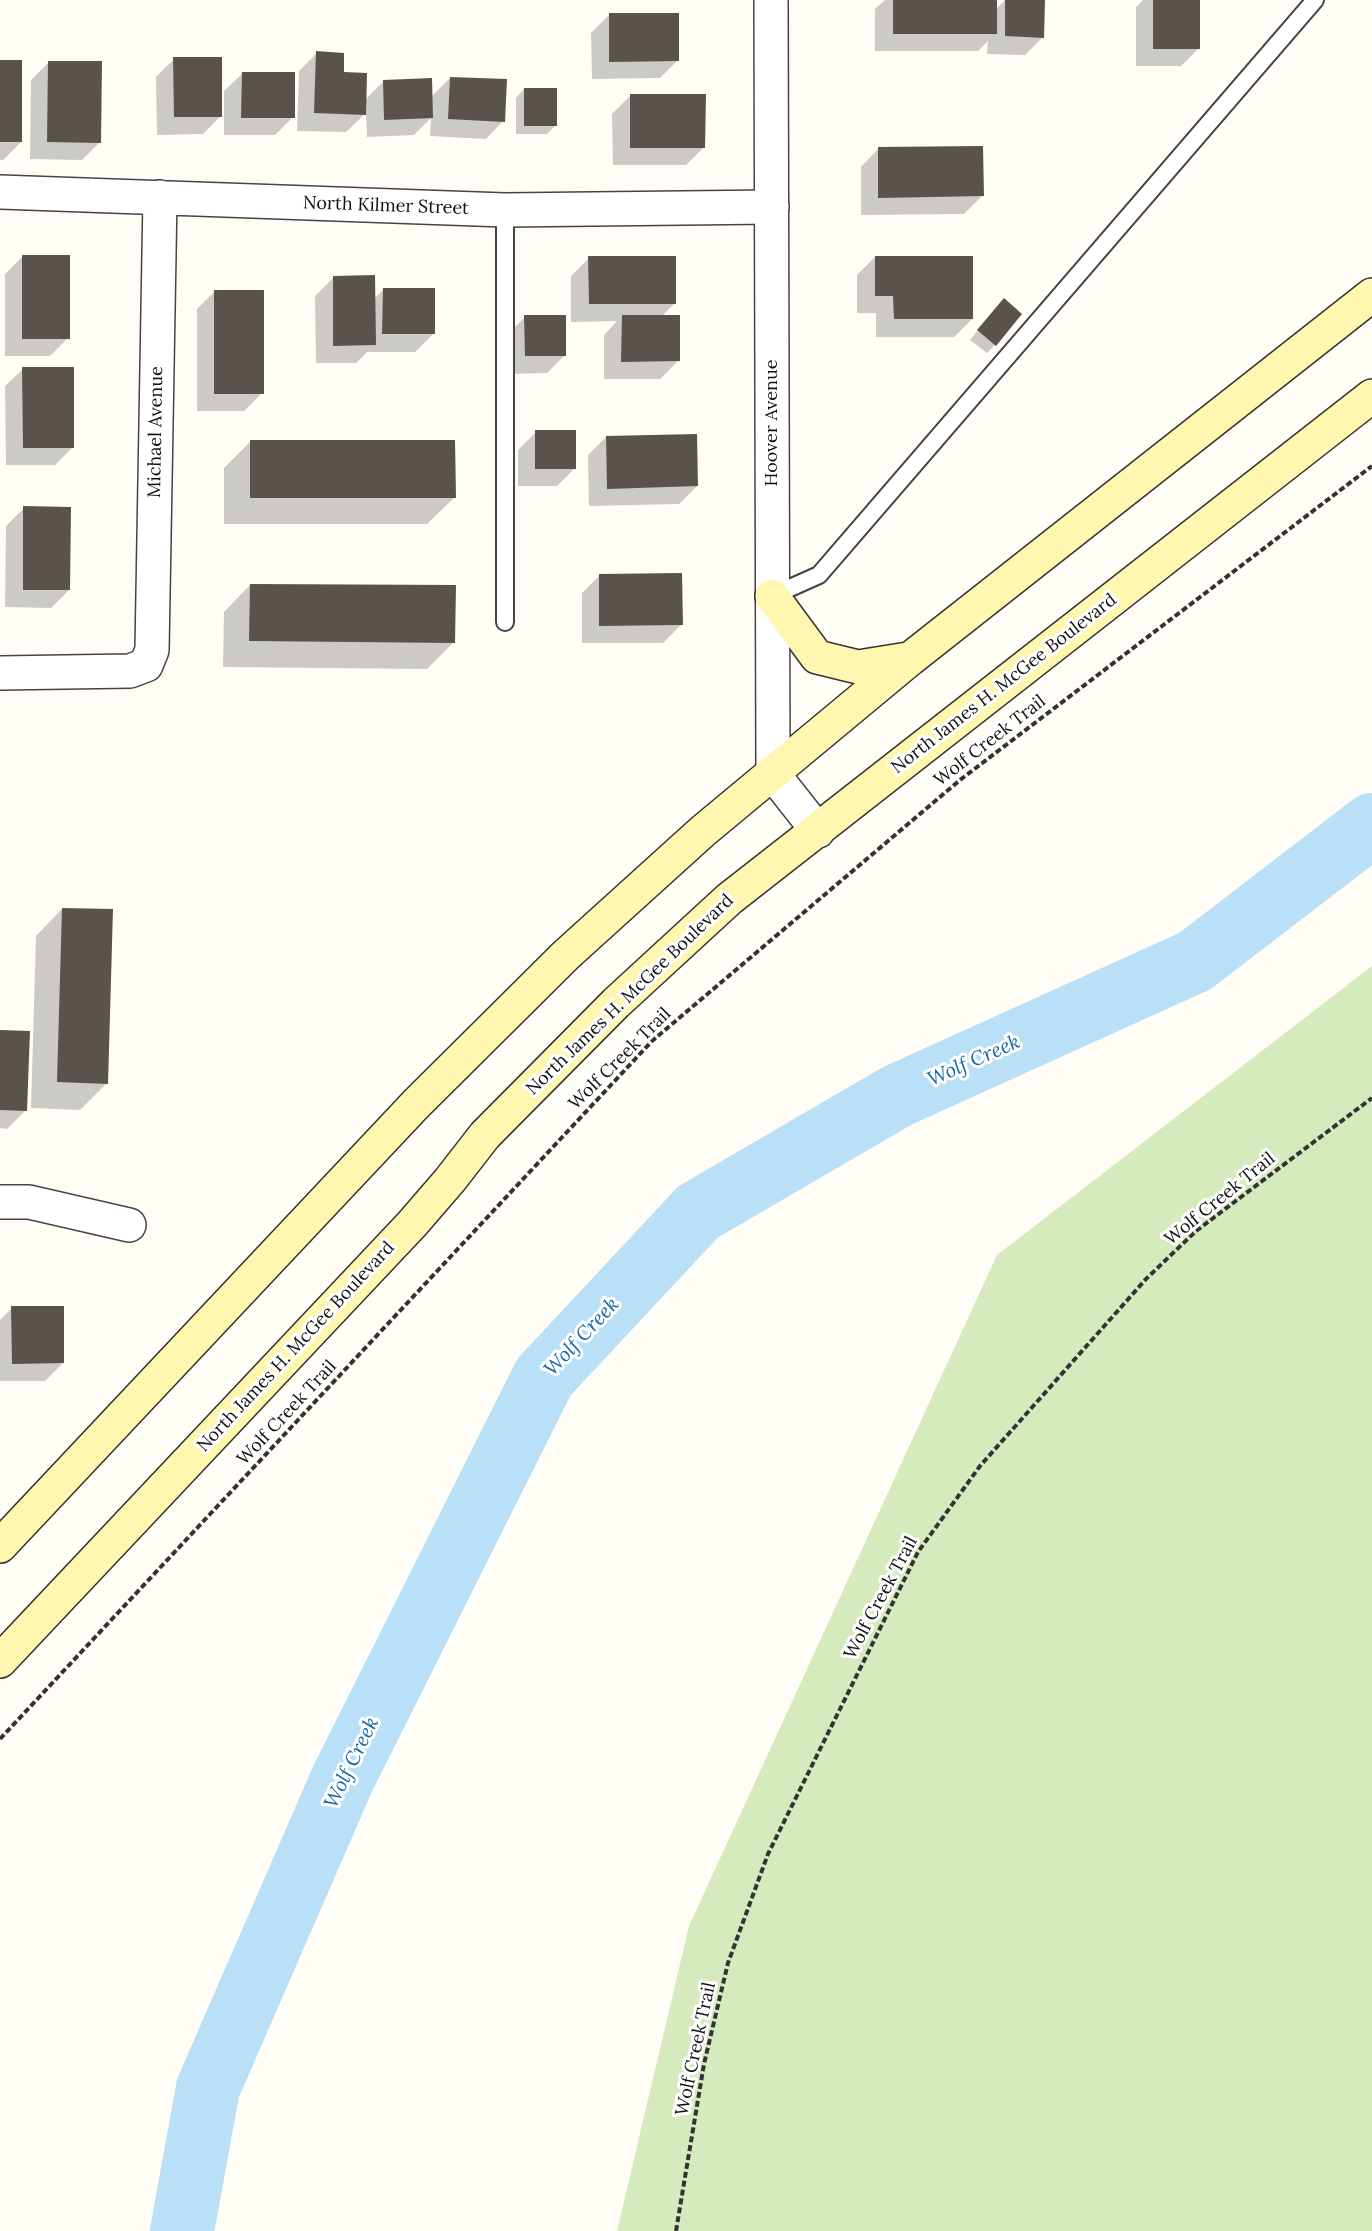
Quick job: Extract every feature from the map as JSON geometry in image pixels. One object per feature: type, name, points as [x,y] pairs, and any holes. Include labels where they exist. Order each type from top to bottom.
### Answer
[{"type":"main road","points":[[0,1546],[433,1087],[566,955],[703,831],[910,659],[1372,296]]},
{"type":"main road","name":"North James H. McGee Boulevard","points":[[0,1661],[411,1224],[450,1180],[485,1135],[616,1003],[712,915],[1372,396]]},
{"type":"main road","points":[[772,596],[817,657],[858,668],[910,659]]},
{"type":"street","name":"Hoover Avenue","points":[[771,0],[773,774]]},
{"type":"street","name":"North Kilmer Street","points":[[0,192],[505,210],[772,207]]},
{"type":"street","name":"Michael Avenue","points":[[0,673],[130,671],[146,665],[152,650],[160,197]]},
{"type":"street","points":[[773,774],[818,831]]},
{"type":"street","points":[[0,1202],[29,1202],[129,1225]]},
{"type":"lane","points":[[772,596],[819,575],[1314,0]]},
{"type":"lane","points":[[505,210],[505,622]]},
{"type":"path","name":"Wolf Creek Trail","points":[[0,1739],[652,1041],[960,780],[1372,466]]},
{"type":"path","name":"Wolf Creek Trail","points":[[676,2231],[704,2064],[728,1964],[768,1854],[918,1552],[980,1466],[1146,1279],[1196,1231],[1372,1098]]},
{"type":"green space","points":[[1372,966],[1372,2231],[617,2231],[689,1926],[997,1255]]},
{"type":"building","points":[[893,0],[997,0],[997,34],[893,34]]},
{"type":"building","points":[[1005,0],[1045,0],[1044,38],[1005,36]]},
{"type":"building","points":[[1153,0],[1200,0],[1200,49],[1153,49]]},
{"type":"building","points":[[609,13],[679,13],[679,61],[609,62]]},
{"type":"building","points":[[316,51],[344,53],[344,72],[367,73],[366,115],[314,113]]},
{"type":"building","points":[[173,57],[222,57],[222,117],[174,117]]},
{"type":"building","points":[[0,60],[22,60],[22,142],[0,142]]},
{"type":"building","points":[[48,61],[102,61],[101,143],[47,142]]},
{"type":"building","points":[[242,72],[295,72],[295,118],[241,118]]},
{"type":"building","points":[[450,77],[507,79],[505,122],[448,119]]},
{"type":"building","points":[[432,78],[433,118],[384,120],[383,80]]},
{"type":"building","points":[[524,88],[557,88],[557,126],[524,126]]},
{"type":"building","points":[[630,94],[706,94],[705,148],[630,148]]},
{"type":"building","points":[[983,146],[984,196],[878,198],[878,147]]},
{"type":"building","points":[[22,255],[70,255],[70,339],[22,339]]},
{"type":"building","points":[[588,256],[676,256],[676,304],[589,304]]},
{"type":"building","points":[[875,256],[973,256],[973,319],[894,319],[893,296],[875,296]]},
{"type":"building","points":[[375,275],[376,345],[333,346],[333,276]]},
{"type":"building","points":[[383,288],[435,288],[435,334],[382,334]]},
{"type":"building","points":[[214,290],[264,290],[264,394],[214,394]]},
{"type":"building","points":[[1004,298],[1022,314],[996,346],[977,330]]},
{"type":"building","points":[[524,315],[566,315],[566,356],[525,356]]},
{"type":"building","points":[[622,315],[680,315],[680,361],[621,362]]},
{"type":"building","points":[[22,367],[74,367],[74,448],[23,448]]},
{"type":"building","points":[[535,430],[576,430],[576,469],[535,469]]},
{"type":"building","points":[[697,434],[698,486],[607,489],[606,436]]},
{"type":"building","points":[[250,440],[455,440],[456,498],[250,498]]},
{"type":"building","points":[[23,506],[71,507],[70,590],[23,590]]},
{"type":"building","points":[[682,573],[683,625],[599,626],[599,574]]},
{"type":"building","points":[[250,584],[456,585],[455,643],[249,641]]},
{"type":"building","points":[[62,908],[113,909],[108,1084],[57,1082]]},
{"type":"building","points":[[0,1030],[30,1031],[27,1111],[0,1110]]},
{"type":"building","points":[[11,1306],[64,1306],[64,1363],[12,1364]]},
{"type":"waterway","name":"Wolf Creek","points":[[182,2231],[208,2088],[343,1778],[544,1377],[698,1212],[897,1096],[1195,961],[1372,825]]}]
